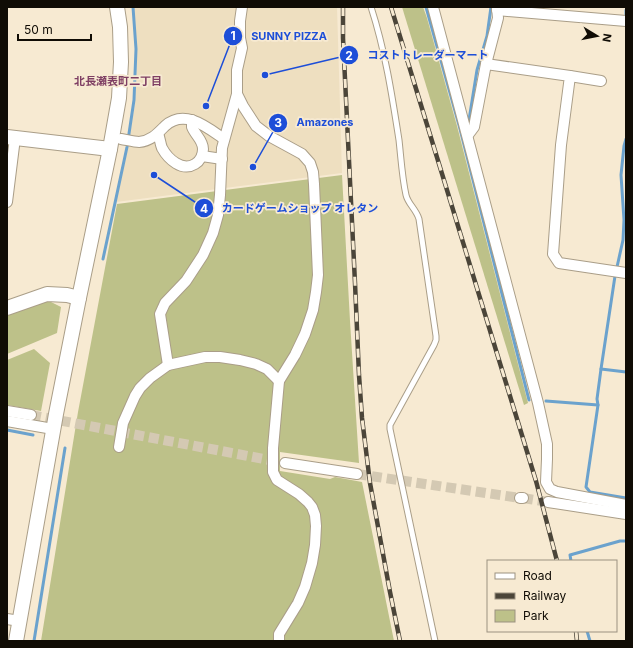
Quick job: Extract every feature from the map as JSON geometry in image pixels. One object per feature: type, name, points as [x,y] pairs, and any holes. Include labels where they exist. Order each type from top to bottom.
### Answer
[{"type":"street","points":[[16,641],[13,620],[110,149],[119,98],[121,62],[120,28],[117,7]]},
{"type":"street","points":[[168,365],[160,314],[165,303],[186,281],[203,255],[218,215],[222,148],[237,94],[237,70],[242,48],[240,38],[240,21],[242,7]]},
{"type":"street","points":[[433,7],[538,403],[547,444],[546,482],[550,489],[557,492],[626,505]]},
{"type":"street","points":[[468,136],[474,127],[486,64],[498,18],[497,8],[626,21]]},
{"type":"street","points":[[486,64],[601,81]]},
{"type":"street","points":[[570,76],[561,145],[553,254],[560,262],[626,273]]},
{"type":"street","points":[[237,94],[256,126],[269,136],[302,154],[310,163],[313,172],[314,184],[318,275],[316,292],[313,310],[305,334],[295,355],[279,381],[273,472],[277,480],[299,494],[312,508],[315,514],[316,526],[315,545],[312,563],[305,587],[298,603],[279,634],[278,641]]},
{"type":"street","points":[[126,140],[139,142],[148,140],[176,120],[186,119],[196,121],[224,140]]},
{"type":"street","points":[[158,134],[162,148],[174,162],[184,167],[195,164],[202,156],[204,150],[203,144],[192,127],[192,120]]},
{"type":"street","points":[[7,202],[11,137],[110,149]]},
{"type":"street","points":[[202,156],[222,159]]},
{"type":"street","points":[[7,308],[47,294],[67,295],[79,298]]},
{"type":"street","points":[[119,447],[123,423],[135,396],[140,388],[150,378],[168,365],[204,357],[234,359],[256,364],[268,369],[279,381]]},
{"type":"street","points":[[7,411],[32,415]]},
{"type":"street","points":[[7,421],[53,429]]},
{"type":"street","points":[[285,463],[357,474]]},
{"type":"street","points":[[548,502],[626,514]]},
{"type":"lane","points":[[371,7],[389,79],[394,106],[406,197],[417,214],[418,219],[436,336],[434,345],[390,429],[435,641]]},
{"type":"shaded area","points":[[134,7],[337,7],[342,173],[116,202],[128,148],[135,103],[137,61]]},
{"type":"green space","points":[[402,7],[423,7],[427,18],[457,126],[528,403],[524,405]]},
{"type":"green space","points":[[342,175],[359,463],[280,452],[280,471],[330,479],[335,477],[362,482],[394,641],[41,641],[78,412],[117,204]]},
{"type":"green space","points":[[38,302],[51,302],[61,307],[57,333],[7,354],[7,313]]},
{"type":"green space","points":[[34,349],[50,363],[41,411],[7,405],[7,360]]},
{"type":"waterway","points":[[103,259],[127,147],[134,100],[136,49],[133,7]]},
{"type":"waterway","points":[[426,7],[459,125],[529,400]]},
{"type":"waterway","points":[[469,120],[477,70],[487,36],[491,7]]},
{"type":"waterway","points":[[626,10],[626,19]]},
{"type":"waterway","points":[[617,267],[623,240],[624,220],[621,175],[626,139]]},
{"type":"waterway","points":[[615,276],[601,369],[597,399],[598,405],[586,487],[590,492],[626,498]]},
{"type":"waterway","points":[[601,369],[626,372]]},
{"type":"waterway","points":[[546,401],[598,405]]},
{"type":"waterway","points":[[7,430],[33,435]]},
{"type":"waterway","points":[[34,641],[65,448]]},
{"type":"waterway","points":[[571,560],[570,555],[620,541],[626,541]]},
{"type":"waterway","points":[[587,632],[590,641]]},
{"type":"tunnel","points":[[31,415],[285,463]]},
{"type":"tunnel","points":[[357,474],[520,498]]},
{"type":"tunnel","points":[[523,498],[548,502]]},
{"type":"railway","points":[[343,7],[343,38],[362,418],[370,483],[400,641]]},
{"type":"railway","points":[[391,7],[536,481],[557,560]]},
{"type":"railway","points":[[576,632],[577,641]]},
{"type":"place","name":"コストトレーダーマート","points":[[265,75]]},
{"type":"place","name":"SUNNY PIZZA","points":[[206,106]]},
{"type":"place","name":"Amazones","points":[[253,167]]},
{"type":"place","name":"カードゲームショップ オレタン","points":[[154,175]]},
{"type":"district","name":"北長瀬表町二丁目","points":[[118,81]]}]
